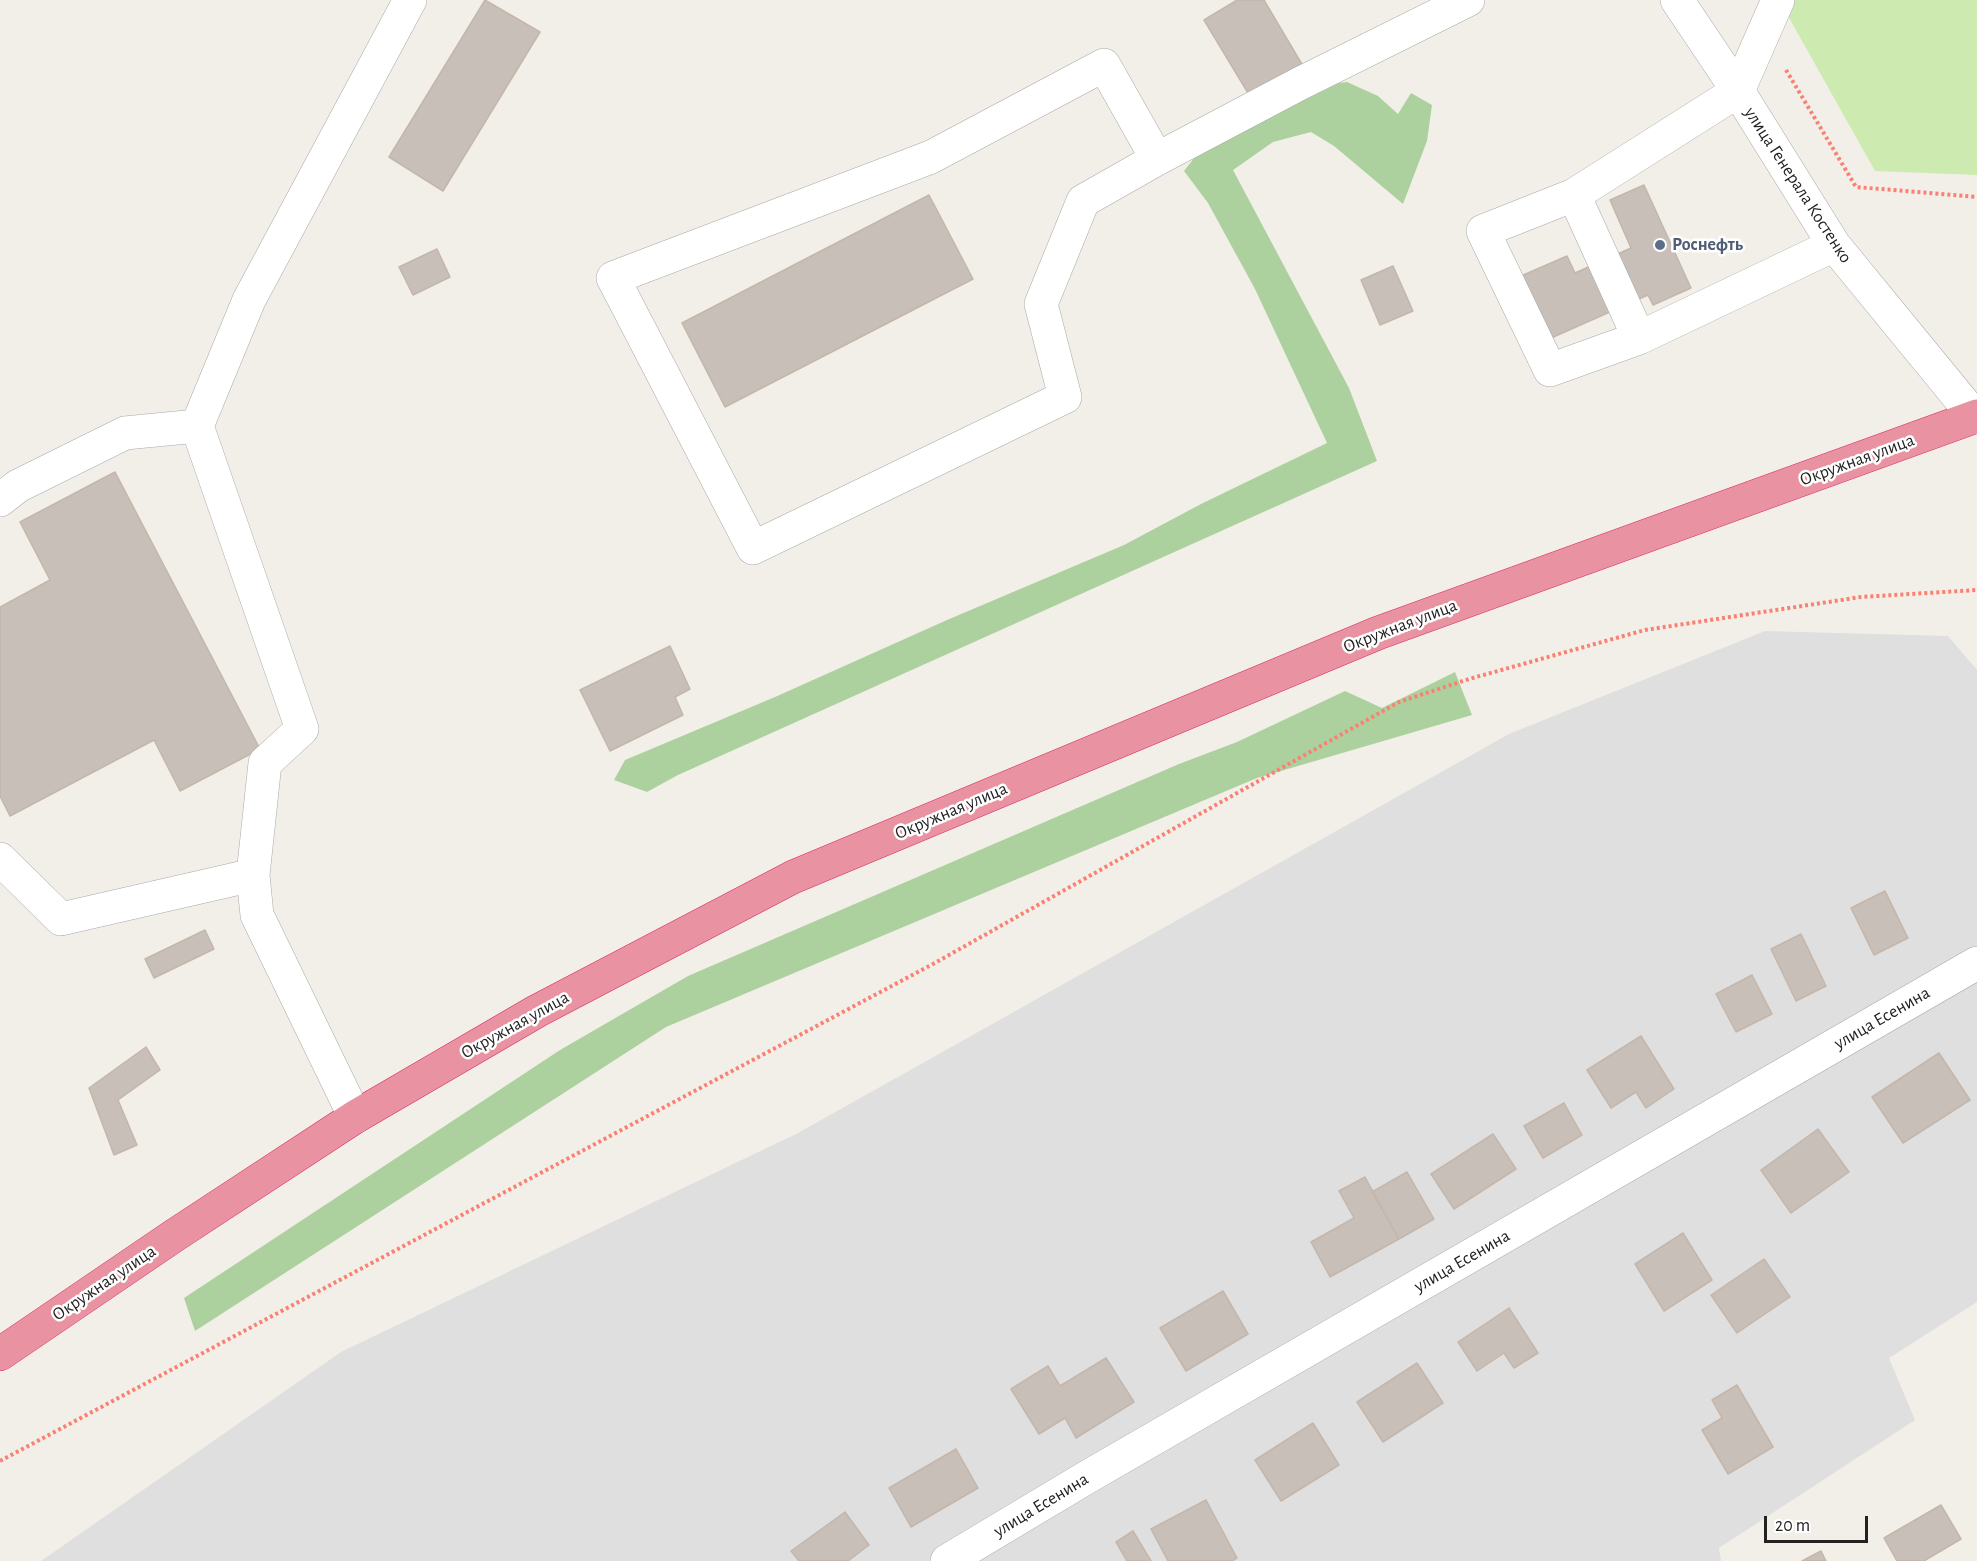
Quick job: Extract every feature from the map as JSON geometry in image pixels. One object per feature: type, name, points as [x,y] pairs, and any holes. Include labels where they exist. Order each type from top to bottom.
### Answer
[{"type":"highway","name":"Окружная улица","points":[[0,1354],[175,1235],[355,1117],[537,1011],[793,877],[1378,633],[1976,417]]},
{"type":"street","points":[[355,1117],[257,915],[253,875],[265,763],[302,729],[196,426],[249,300],[410,0]]},
{"type":"street","points":[[1157,159],[1104,65],[931,157],[613,278],[753,548],[1065,397],[1041,304],[1083,201],[1299,84],[1468,0]]},
{"type":"street","name":"улица Генерала Костенко","points":[[1677,0],[1738,91],[1833,245],[1976,417]]},
{"type":"street","points":[[1778,0],[1738,91],[1574,195],[1483,231],[1550,370],[1639,338],[1833,245]]},
{"type":"street","points":[[1574,195],[1639,338]]},
{"type":"street","points":[[0,500],[18,486],[125,433],[196,426]]},
{"type":"street","points":[[0,859],[62,918],[253,875]]},
{"type":"street","name":"улица Есенина","points":[[947,1561],[1089,1476],[1977,963]]},
{"type":"path","points":[[1764,33],[1856,187],[1977,197]]},
{"type":"path","points":[[0,1461],[922,969],[1400,702],[1470,679],[1644,630],[1861,597],[1977,590]]},
{"type":"shaded area","points":[[1765,631],[1948,636],[1977,670],[1977,1302],[1889,1358],[1915,1420],[1719,1548],[1721,1561],[41,1561],[341,1352],[798,1133],[1509,734]]},
{"type":"green space","points":[[1779,0],[1977,0],[1977,175],[1875,171]]},
{"type":"green space","points":[[1347,82],[1378,96],[1398,114],[1411,93],[1432,105],[1427,141],[1403,204],[1334,146],[1311,132],[1273,142],[1233,170],[1349,388],[1377,461],[678,775],[647,792],[614,780],[625,760],[1124,545],[1201,504],[1327,443],[1255,289],[1208,203],[1184,171],[1206,143],[1320,85]]},
{"type":"green space","points":[[1455,672],[1472,715],[1257,778],[666,1027],[195,1331],[184,1298],[560,1050],[688,976],[1179,764],[1237,742],[1345,691],[1382,708]]},
{"type":"building","points":[[485,0],[540,32],[443,191],[389,157]]},
{"type":"building","points":[[1237,0],[1264,0],[1303,66],[1251,98],[1204,20]]},
{"type":"building","points":[[1644,185],[1691,288],[1653,305],[1648,295],[1549,339],[1521,276],[1567,256],[1575,273],[1631,248],[1610,200]]},
{"type":"building","points":[[929,195],[973,279],[725,407],[682,323]]},
{"type":"building","points":[[437,249],[450,277],[413,295],[399,267]]},
{"type":"building","points":[[1393,266],[1413,311],[1380,325],[1361,280]]},
{"type":"building","points":[[115,472],[260,749],[180,791],[154,740],[10,816],[0,796],[0,607],[50,580],[20,522]]},
{"type":"building","points":[[670,646],[690,689],[675,697],[683,715],[610,751],[580,690]]},
{"type":"building","points":[[1885,891],[1908,938],[1874,955],[1851,908]]},
{"type":"building","points":[[205,930],[214,949],[154,978],[145,959]]},
{"type":"building","points":[[1801,934],[1826,986],[1796,1001],[1771,949]]},
{"type":"building","points":[[1752,975],[1772,1014],[1736,1032],[1716,994]]},
{"type":"building","points":[[1641,1036],[1674,1089],[1646,1108],[1636,1092],[1611,1108],[1587,1070]]},
{"type":"building","points":[[146,1047],[160,1070],[118,1100],[137,1145],[114,1155],[89,1088]]},
{"type":"building","points":[[1939,1053],[1970,1100],[1903,1143],[1872,1097]]},
{"type":"building","points":[[1564,1103],[1582,1135],[1543,1158],[1524,1126]]},
{"type":"building","points":[[1818,1129],[1849,1172],[1791,1213],[1761,1170]]},
{"type":"building","points":[[1493,1134],[1516,1169],[1454,1209],[1431,1174]]},
{"type":"building","points":[[1407,1172],[1434,1219],[1399,1239],[1372,1192]]},
{"type":"building","points":[[1365,1177],[1399,1239],[1330,1277],[1311,1242],[1354,1218],[1339,1191]]},
{"type":"building","points":[[1683,1233],[1712,1280],[1664,1311],[1635,1264]]},
{"type":"building","points":[[1764,1259],[1790,1297],[1737,1333],[1711,1295]]},
{"type":"building","points":[[1223,1291],[1248,1334],[1186,1371],[1160,1328]]},
{"type":"building","points":[[1509,1308],[1538,1353],[1514,1368],[1504,1353],[1477,1371],[1458,1342]]},
{"type":"building","points":[[1106,1358],[1134,1402],[1076,1438],[1065,1418],[1039,1434],[1011,1389],[1048,1366],[1060,1386]]},
{"type":"building","points":[[1417,1363],[1443,1403],[1383,1442],[1357,1402]]},
{"type":"building","points":[[1737,1385],[1773,1447],[1728,1474],[1702,1430],[1722,1418],[1712,1400]]},
{"type":"building","points":[[1313,1423],[1339,1465],[1281,1501],[1255,1460]]},
{"type":"building","points":[[956,1449],[978,1488],[911,1527],[889,1488]]},
{"type":"building","points":[[1206,1500],[1237,1558],[1232,1561],[1168,1561],[1151,1529]]},
{"type":"building","points":[[1941,1505],[1961,1539],[1924,1561],[1897,1561],[1884,1538]]},
{"type":"building","points":[[845,1512],[869,1545],[848,1561],[799,1561],[791,1551]]},
{"type":"building","points":[[1133,1531],[1151,1561],[1127,1561],[1116,1542]]},
{"type":"building","points":[[1821,1551],[1826,1561],[1802,1561]]},
{"type":"place","name":"Роснефть","points":[[1660,245]]}]
